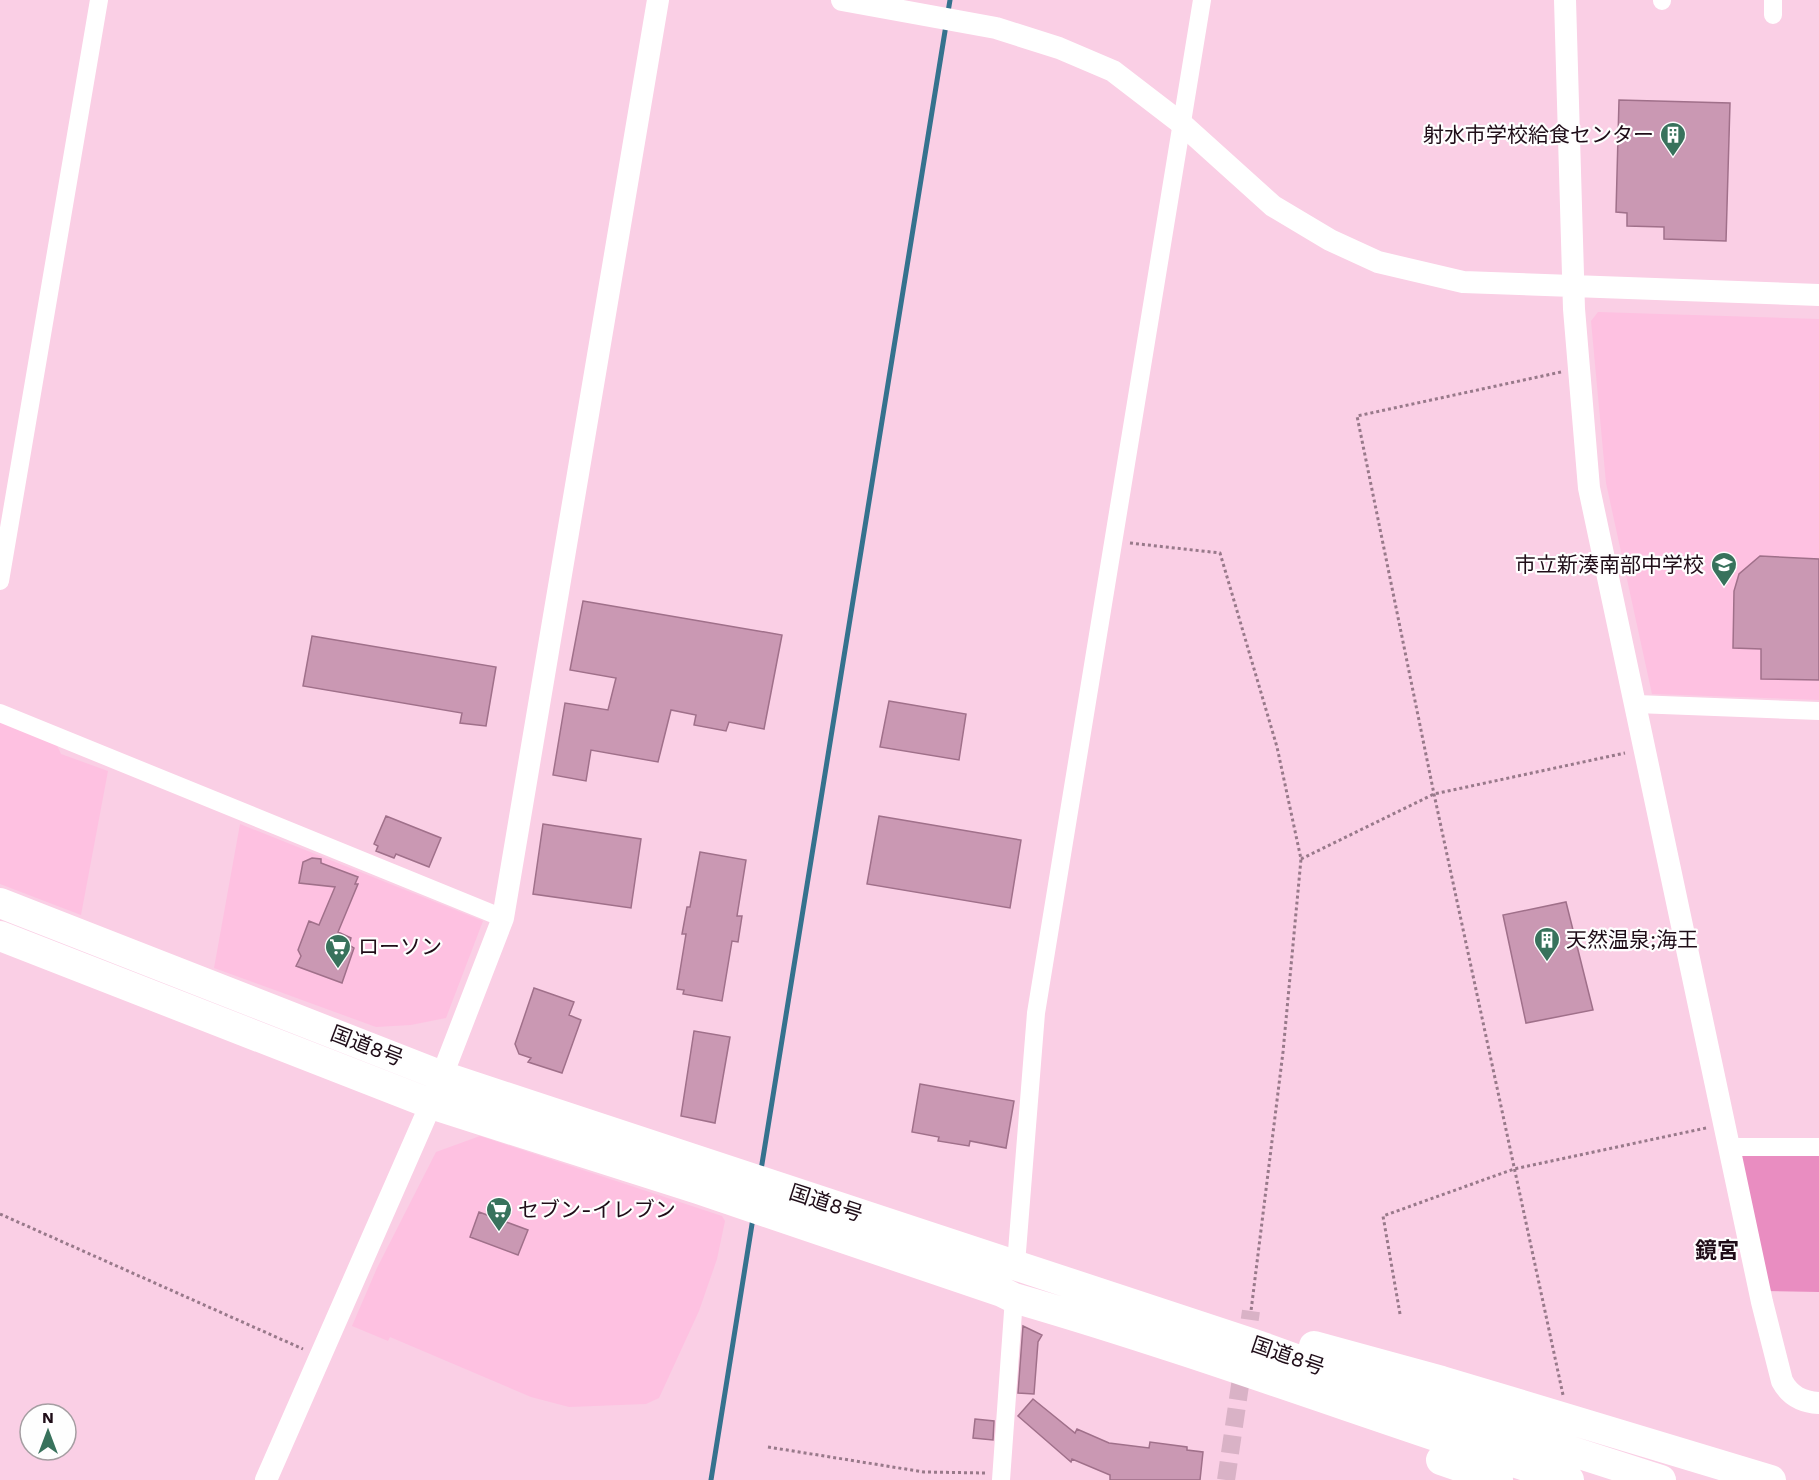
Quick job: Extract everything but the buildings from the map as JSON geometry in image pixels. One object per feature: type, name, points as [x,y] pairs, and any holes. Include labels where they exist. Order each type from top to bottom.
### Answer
[{"type":"highway","name":"国道8号","points":[[0,903],[703,1176],[834,1221],[1014,1298],[1163,1344],[1393,1424],[1569,1480]]},
{"type":"highway","name":"国道8号","points":[[0,936],[431,1104],[703,1176]]},
{"type":"highway","name":"国道8号","points":[[834,1221],[1016,1264],[1260,1346],[1402,1397],[1661,1480]]},
{"type":"highway","points":[[1116,1299],[1317,1347],[1442,1381],[1771,1480]]},
{"type":"highway","points":[[1163,1344],[1335,1422],[1498,1480]]},
{"type":"street","points":[[0,581],[99,0]]},
{"type":"street","points":[[266,1480],[431,1104],[503,918],[658,0]]},
{"type":"street","points":[[842,0],[996,28],[1059,48],[1113,70],[1182,124],[1273,206],[1330,240],[1378,262],[1463,282],[1819,295]]},
{"type":"street","points":[[1016,1264],[1036,1013],[1202,0]]},
{"type":"street","points":[[1565,0],[1578,369],[1589,488],[1731,1147],[1762,1302],[1782,1381],[1787,1390],[1804,1402],[1819,1403]]},
{"type":"street","points":[[1636,704],[1819,711]]},
{"type":"street","points":[[0,713],[503,918]]},
{"type":"street","points":[[1731,1147],[1819,1148]]},
{"type":"street","points":[[1002,1475],[1014,1298]]},
{"type":"path","points":[[1569,1420],[1434,794],[1358,416],[1578,369]]},
{"type":"path","points":[[1113,542],[1220,554],[1277,747],[1301,859],[1283,1052],[1251,1311]]},
{"type":"path","points":[[1301,859],[1434,794],[1645,749]]},
{"type":"path","points":[[1400,1314],[1383,1216],[1514,1169],[1726,1124]]},
{"type":"path","points":[[0,1214],[320,1356]]},
{"type":"path","points":[[768,1447],[924,1472],[999,1473],[1002,1475]]},
{"type":"shaded area","name":"市立新湊南部中学校","points":[[1598,312],[1819,319],[1819,700],[1652,694],[1606,483],[1591,321]]},
{"type":"shaded area","points":[[0,718],[55,741],[61,754],[108,771],[81,915],[0,884]]},
{"type":"shaded area","points":[[240,824],[483,921],[446,1018],[411,1025],[376,1027],[214,968]]},
{"type":"shaded area","points":[[480,1136],[722,1216],[725,1221],[717,1259],[699,1311],[659,1398],[646,1404],[569,1407],[531,1397],[390,1337],[388,1341],[352,1326],[377,1268],[436,1152]]},
{"type":"shaded area","points":[[1738,1152],[1819,1153],[1819,1292],[1765,1291]]},
{"type":"waterway","points":[[948,12],[950,0]]},
{"type":"waterway","points":[[761,1170],[946,25]]},
{"type":"waterway","points":[[711,1480],[753,1218]]},
{"type":"tunnel","points":[[1226,1480],[1251,1311]]},
{"type":"place","name":"射水市学校給食センター","points":[[1673,158]]},
{"type":"place","name":"市立新湊南部中学校","points":[[1724,588]]},
{"type":"place","name":"天然温泉;海王","points":[[1547,963]]},
{"type":"place","name":"ローソン","points":[[338,970]]},
{"type":"place","name":"セブン-イレブン","points":[[499,1233]]},
{"type":"district","name":"鏡宮","points":[[1717,1250]]}]
